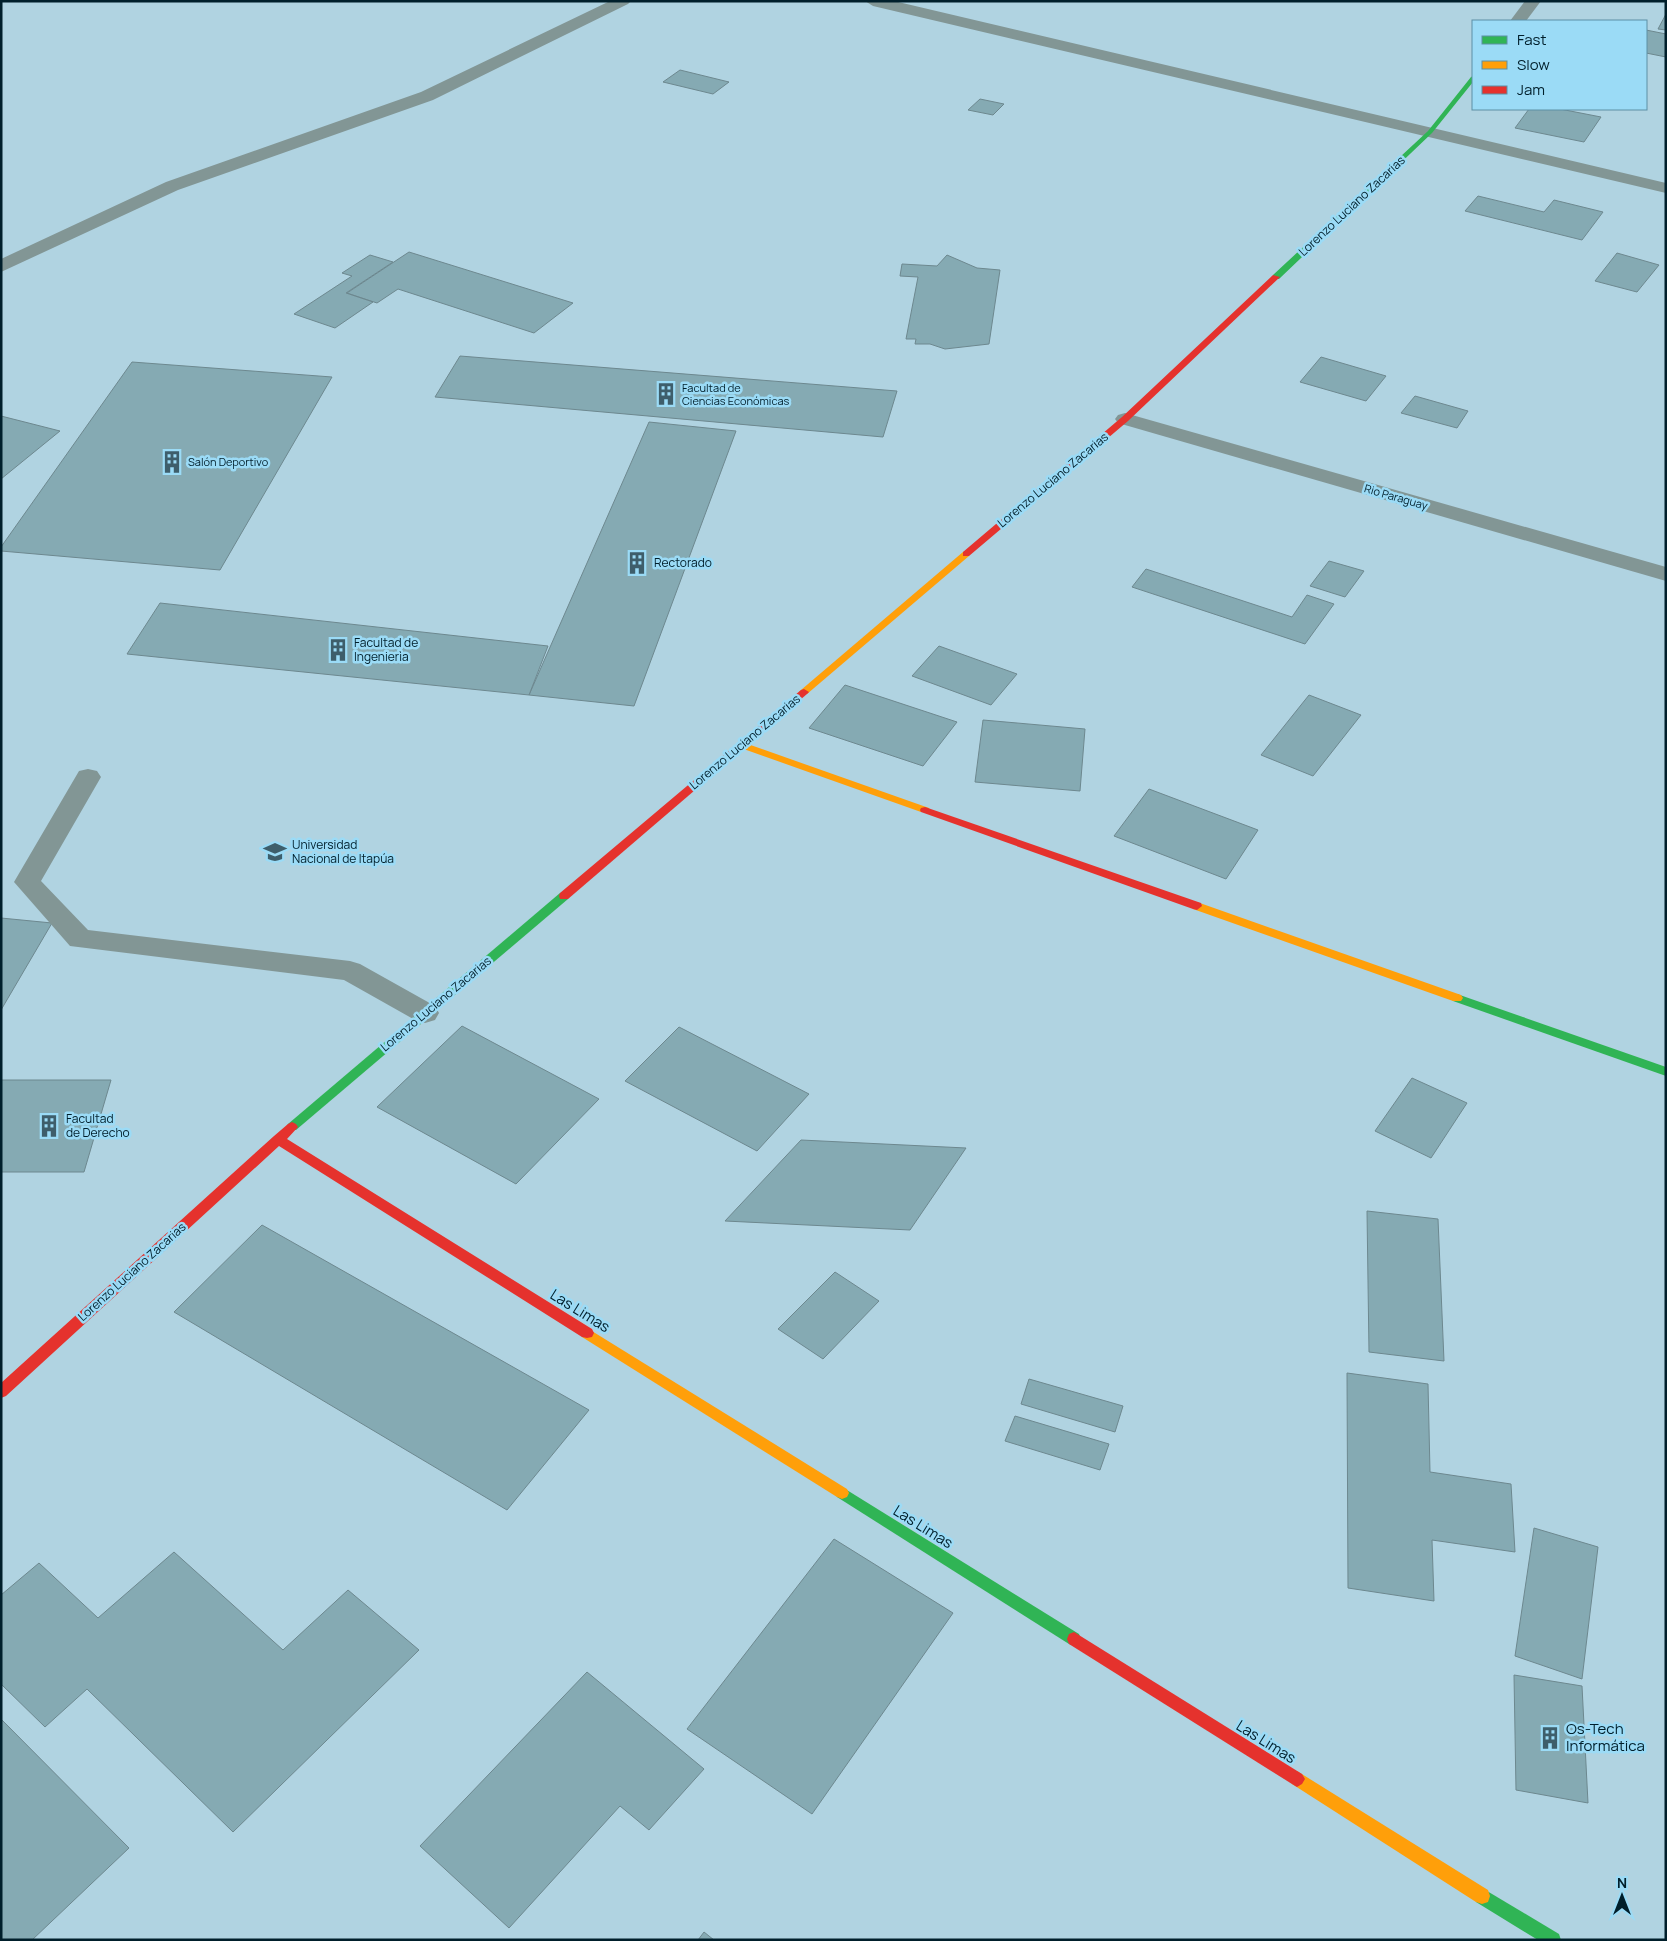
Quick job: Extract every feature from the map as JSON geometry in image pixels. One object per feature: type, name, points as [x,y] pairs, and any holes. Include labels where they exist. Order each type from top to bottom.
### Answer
[{"type":"street","points":[[1,266],[172,186],[427,96],[623,1]]},
{"type":"street","points":[[873,1],[1666,188]]},
{"type":"street","points":[[1519,20],[1533,1]]},
{"type":"street","name":"Lorenzo Luciano Zacarias","points":[[1,1392],[278,1139],[1125,419],[1430,132],[1472,79]]},
{"type":"street","name":"Rio Paraguay","points":[[1125,419],[1666,574]]},
{"type":"street","points":[[742,745],[1666,1072]]},
{"type":"street","points":[[88,777],[27,882],[80,939],[350,972],[425,1013]]},
{"type":"street","name":"Las Limas","points":[[278,1139],[1553,1940]]},
{"type":"building","points":[[1666,14],[1666,30],[1658,29]]},
{"type":"building","points":[[1647,30],[1666,34],[1666,57],[1647,53]]},
{"type":"building","points":[[680,70],[729,82],[713,94],[663,82]]},
{"type":"building","points":[[980,99],[1004,104],[993,115],[968,110]]},
{"type":"building","points":[[1528,110],[1565,110],[1601,117],[1584,142],[1515,128]]},
{"type":"building","points":[[1478,196],[1544,212],[1554,200],[1603,212],[1582,240],[1465,211]]},
{"type":"building","points":[[409,252],[573,303],[534,333],[398,289],[377,303],[347,293]]},
{"type":"building","points":[[1617,253],[1659,265],[1637,292],[1595,281]]},
{"type":"building","points":[[370,255],[393,262],[346,293],[373,302],[335,328],[294,314],[352,276],[342,273]]},
{"type":"building","points":[[947,255],[977,268],[1000,270],[989,344],[945,349],[930,344],[915,344],[916,339],[906,339],[918,277],[900,276],[902,264],[937,266]]},
{"type":"building","name":"Facultad de Ciencias Económicas","points":[[460,356],[897,391],[883,437],[435,397]]},
{"type":"building","points":[[1321,357],[1386,376],[1366,401],[1300,382]]},
{"type":"building","name":"Salón Deportivo","points":[[132,362],[332,377],[220,570],[1,551],[1,547]]},
{"type":"building","points":[[1415,396],[1468,411],[1457,428],[1401,413]]},
{"type":"building","points":[[1,416],[60,431],[1,479]]},
{"type":"building","name":"Rectorado","points":[[649,422],[736,431],[634,706],[529,695]]},
{"type":"building","points":[[1329,561],[1364,571],[1345,597],[1310,586]]},
{"type":"building","points":[[1146,569],[1292,617],[1307,595],[1334,604],[1305,644],[1132,587]]},
{"type":"building","name":"Facultad de Ingenierìa","points":[[160,603],[548,646],[529,695],[127,654]]},
{"type":"building","points":[[939,646],[1017,674],[991,705],[912,676]]},
{"type":"building","points":[[845,685],[957,722],[923,766],[809,728]]},
{"type":"building","points":[[1309,695],[1361,715],[1313,776],[1261,755]]},
{"type":"building","points":[[983,720],[1085,729],[1080,791],[975,782]]},
{"type":"building","points":[[1149,789],[1258,830],[1226,879],[1114,836]]},
{"type":"building","points":[[1,918],[52,923],[1,1010]]},
{"type":"building","points":[[462,1026],[599,1099],[516,1184],[377,1107]]},
{"type":"building","points":[[679,1027],[809,1094],[757,1151],[625,1081]]},
{"type":"building","points":[[1412,1078],[1467,1103],[1431,1158],[1375,1131]]},
{"type":"building","name":"Facultad de Derecho","points":[[1,1080],[111,1080],[84,1172],[1,1172]]},
{"type":"building","points":[[801,1140],[966,1148],[910,1230],[725,1221]]},
{"type":"building","points":[[1367,1211],[1438,1219],[1444,1361],[1369,1352]]},
{"type":"building","points":[[262,1225],[589,1410],[507,1510],[174,1312]]},
{"type":"building","points":[[835,1272],[879,1301],[823,1359],[778,1329]]},
{"type":"building","points":[[1347,1373],[1428,1384],[1430,1472],[1511,1484],[1515,1552],[1432,1540],[1434,1601],[1348,1588]]},
{"type":"building","points":[[1029,1379],[1123,1406],[1115,1432],[1021,1404]]},
{"type":"building","points":[[1015,1416],[1109,1444],[1100,1470],[1005,1441]]},
{"type":"building","points":[[1534,1528],[1598,1547],[1582,1679],[1515,1656]]},
{"type":"building","points":[[834,1539],[953,1613],[812,1814],[687,1729]]},
{"type":"building","points":[[174,1552],[283,1650],[348,1590],[419,1650],[233,1832],[87,1689],[45,1727],[1,1684],[1,1595],[39,1563],[98,1618]]},
{"type":"building","points":[[587,1672],[704,1769],[649,1830],[620,1806],[509,1928],[420,1846]]},
{"type":"building","name":"Os-Tech Informática","points":[[1514,1675],[1582,1686],[1588,1803],[1516,1790]]},
{"type":"building","points":[[1,1719],[129,1848],[32,1940],[1,1940]]},
{"type":"building","points":[[704,1932],[714,1940],[698,1940]]},
{"type":"traffic: fast","points":[[1276,277],[1430,132],[1472,79]]},
{"type":"traffic: fast","points":[[292,1127],[564,896]]},
{"type":"traffic: fast","points":[[1457,998],[1666,1072]]},
{"type":"traffic: fast","points":[[842,1493],[1074,1639]]},
{"type":"traffic: fast","points":[[1482,1896],[1553,1940]]},
{"type":"traffic: slow","points":[[804,692],[966,554]]},
{"type":"traffic: slow","points":[[742,745],[925,810]]},
{"type":"traffic: slow","points":[[1197,906],[1457,998]]},
{"type":"traffic: slow","points":[[587,1333],[842,1493]]},
{"type":"traffic: slow","points":[[1297,1779],[1482,1896]]},
{"type":"traffic: jam","points":[[966,554],[1125,419],[1276,277]]},
{"type":"traffic: jam","points":[[564,896],[804,692]]},
{"type":"traffic: jam","points":[[925,810],[1197,906]]},
{"type":"traffic: jam","points":[[1,1392],[292,1127]]},
{"type":"traffic: jam","points":[[278,1139],[587,1333]]},
{"type":"traffic: jam","points":[[1074,1639],[1297,1779]]},
{"type":"place","name":"Facultad de Ciencias Económicas","points":[[666,394]]},
{"type":"place","name":"Salón Deportivo","points":[[172,462]]},
{"type":"place","name":"Rectorado","points":[[637,563]]},
{"type":"place","name":"Facultad de Ingenierìa","points":[[338,650]]},
{"type":"place","name":"Universidad Nacional de Itapúa","points":[[275,852]]},
{"type":"place","name":"Facultad de Derecho","points":[[49,1126]]},
{"type":"place","name":"Os-Tech Informática","points":[[1550,1738]]}]
